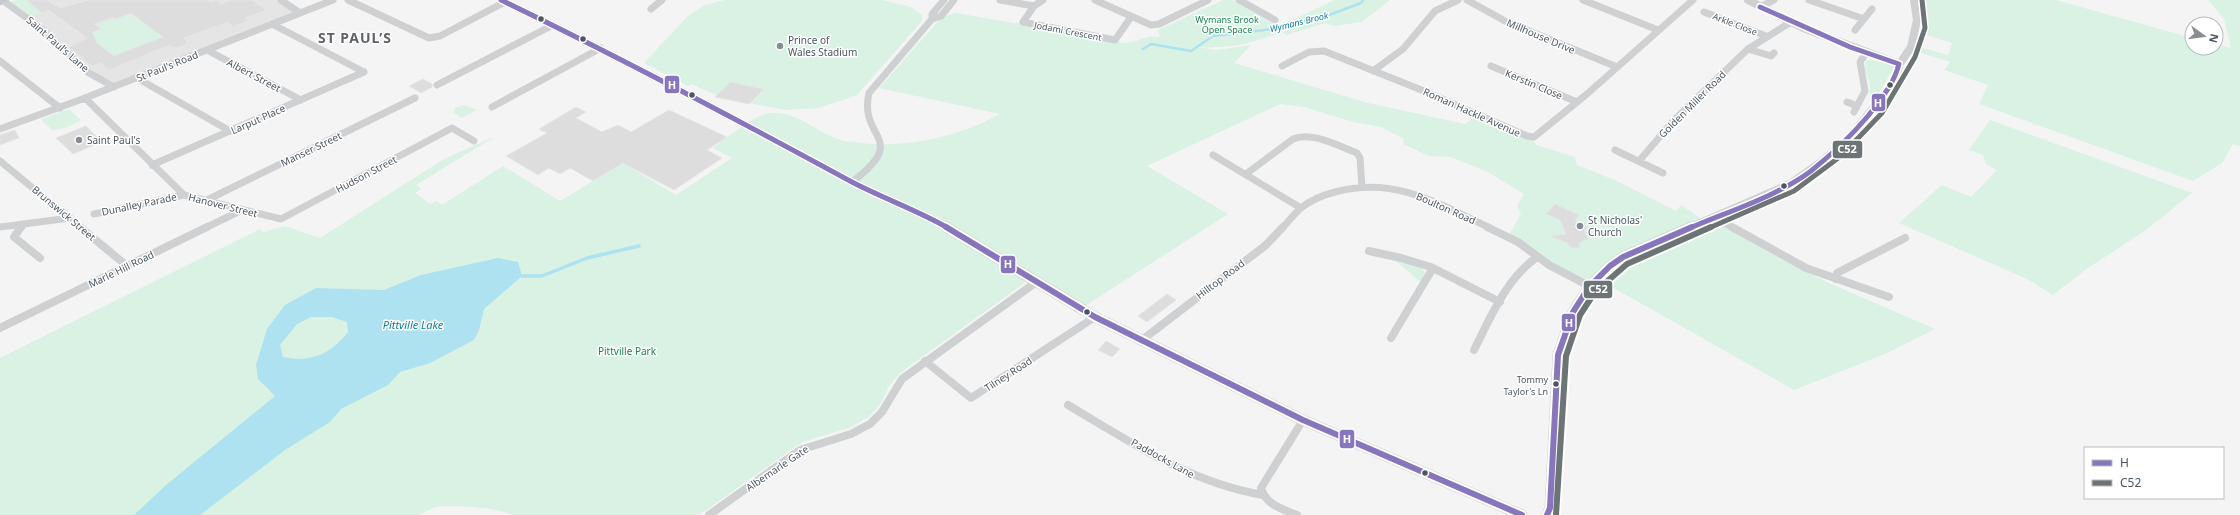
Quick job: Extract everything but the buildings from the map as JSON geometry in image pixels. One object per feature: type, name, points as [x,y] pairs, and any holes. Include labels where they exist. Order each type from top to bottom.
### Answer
[{"type":"street","name":"Saint Paul's Lane","points":[[2,0],[38,26],[89,73],[114,87]]},
{"type":"street","points":[[281,0],[300,13]]},
{"type":"street","name":"St Paul's Road","points":[[0,129],[60,108],[333,0]]},
{"type":"street","points":[[348,0],[429,38],[440,36],[506,1],[715,107],[852,182],[944,226],[1035,283],[1095,318],[1303,420],[1522,515]]},
{"type":"street","points":[[651,9],[662,0]]},
{"type":"street","points":[[932,19],[932,14],[944,0]]},
{"type":"street","points":[[852,182],[870,171],[877,160],[881,149],[878,131],[866,113],[865,102],[869,93],[932,19],[941,16],[954,0]]},
{"type":"street","points":[[1000,0],[1034,6]]},
{"type":"street","name":"Jodami Crescent","points":[[1043,0],[1034,6],[1023,22],[1115,40],[1131,17]]},
{"type":"street","points":[[1095,0],[1145,24],[1156,25],[1208,0]]},
{"type":"street","points":[[1238,0],[1275,20]]},
{"type":"street","points":[[1373,71],[1403,49],[1435,11],[1458,0]]},
{"type":"street","name":"Millhouse Drive","points":[[1468,0],[1505,21],[1617,67]]},
{"type":"street","points":[[1583,0],[1658,30]]},
{"type":"street","name":"Roman Hackle Avenue","points":[[1282,66],[1309,52],[1320,50],[1424,91],[1531,137],[1538,136],[1693,0]]},
{"type":"street","points":[[1748,0],[1791,22],[1866,53],[1899,64]]},
{"type":"street","points":[[1760,7],[1774,0]]},
{"type":"street","points":[[1809,0],[1864,19]]},
{"type":"street","points":[[1547,515],[1550,508],[1558,355],[1561,339],[1572,312],[1589,286],[1611,265],[1623,257],[1790,184],[1810,171],[1854,132],[1879,102],[1896,75],[1899,64],[1909,51],[1916,27],[1917,16],[1914,0]]},
{"type":"street","points":[[1855,30],[1872,9]]},
{"type":"street","name":"Arkle Close","points":[[1704,12],[1766,36]]},
{"type":"street","name":"Golden Miller Road","points":[[1639,161],[1675,119],[1748,48],[1791,22]]},
{"type":"street","name":"Larput Place","points":[[152,164],[364,72],[272,24]]},
{"type":"street","points":[[437,85],[553,25]]},
{"type":"street","points":[[492,107],[601,48]]},
{"type":"street","points":[[1748,48],[1771,57]]},
{"type":"street","name":"Albert Street","points":[[207,50],[301,100]]},
{"type":"street","points":[[1847,102],[1856,109],[1865,89],[1860,62],[1866,53]]},
{"type":"street","points":[[0,61],[60,108]]},
{"type":"street","name":"Kerstin Close","points":[[1491,66],[1577,102]]},
{"type":"street","points":[[137,78],[230,131]]},
{"type":"street","name":"Hanover Street","points":[[85,98],[184,195],[281,219]]},
{"type":"street","name":"Manser Street","points":[[207,200],[415,98]]},
{"type":"street","name":"Hudson Street","points":[[281,219],[452,128],[474,142]]},
{"type":"street","points":[[1246,174],[1293,139],[1309,136],[1357,154],[1360,158],[1362,187]]},
{"type":"street","points":[[1616,150],[1663,173]]},
{"type":"street","points":[[1213,155],[1301,208]]},
{"type":"street","name":"Brunswick Street","points":[[0,161],[127,266]]},
{"type":"street","name":"Boulton Road","points":[[1294,214],[1301,208],[1332,192],[1362,187],[1395,188],[1425,197],[1518,242],[1570,278],[1589,286]]},
{"type":"street","name":"Dunalley Parade","points":[[94,214],[184,195]]},
{"type":"street","name":"Marle Hill Road","points":[[0,328],[242,210]]},
{"type":"street","name":"Hilltop Road","points":[[1142,340],[1266,245],[1294,214]]},
{"type":"street","points":[[0,227],[70,218]]},
{"type":"street","points":[[1712,219],[1806,268],[1889,297]]},
{"type":"street","points":[[23,225],[14,237],[40,258]]},
{"type":"street","points":[[1836,279],[1838,274],[1905,238]]},
{"type":"street","points":[[1369,251],[1406,258],[1433,268],[1500,302]]},
{"type":"street","points":[[1474,350],[1500,302],[1521,269],[1538,257]]},
{"type":"street","points":[[1392,338],[1433,268]]},
{"type":"street","name":"Albemarle Gate","points":[[708,515],[800,450],[811,445],[851,434],[871,423],[885,408],[898,384],[925,361],[1035,283]]},
{"type":"street","name":"Tilney Road","points":[[925,361],[970,398],[1095,318]]},
{"type":"street","name":"Paddocks Lane","points":[[1068,405],[1193,476],[1240,492],[1263,495]]},
{"type":"street","points":[[1297,515],[1271,504],[1263,495],[1262,484],[1303,420]]},
{"type":"shaded area","points":[[17,0],[281,0],[300,13],[114,87],[89,73],[38,26]]},
{"type":"green space","points":[[17,0],[35,0],[30,2],[32,4],[30,6],[42,13],[30,17],[10,2]]},
{"type":"green space","name":"Prince of Wales Stadium","points":[[725,0],[882,0],[911,7],[922,15],[922,21],[857,95],[819,108],[786,110],[715,97],[716,95],[691,84],[688,86],[644,63],[688,16],[705,5]]},
{"type":"green space","name":"Pittville Park","points":[[1223,0],[1232,0],[1276,25],[1295,19],[1334,0],[1390,0],[1362,22],[1334,26],[1325,23],[1287,35],[1282,32],[1240,45],[1196,47],[1217,50],[1251,45],[1234,63],[1368,103],[1465,124],[1478,114],[1531,137],[1536,145],[1575,157],[1577,165],[1615,180],[1676,211],[1681,205],[1706,222],[1719,223],[1773,255],[1829,283],[1935,329],[1885,354],[1794,390],[1596,278],[1589,286],[1508,237],[1521,214],[1517,206],[1524,194],[1488,172],[1451,157],[1429,156],[1403,144],[1404,139],[1381,127],[1353,122],[1304,107],[1280,104],[1147,166],[1228,214],[1085,306],[1033,277],[900,373],[889,386],[881,403],[870,416],[852,427],[802,442],[705,511],[696,515],[513,515],[497,510],[475,507],[444,506],[432,508],[419,515],[0,515],[0,358],[260,229],[263,232],[285,226],[320,238],[444,159],[496,136],[416,185],[421,189],[415,193],[430,204],[437,201],[442,205],[503,166],[560,201],[623,163],[676,195],[732,158],[713,148],[732,133],[757,117],[770,113],[789,115],[831,136],[848,142],[897,144],[950,135],[1000,114],[879,88],[942,17],[956,13],[1014,23],[1023,22],[1124,43],[1149,37],[1160,37],[1158,30]]},
{"type":"green space","points":[[1920,0],[2056,0],[2184,36],[2184,56],[2224,56],[2224,46],[2231,48],[2224,16],[2221,16],[2208,0],[2240,0],[2240,146],[2233,144],[2222,163],[2193,181],[1979,104],[1988,85],[1944,70],[1950,62],[1918,52],[1919,47],[1948,55],[1952,43],[1923,34],[1926,17]]},
{"type":"green space","points":[[135,12],[142,22],[163,37],[112,57],[112,55],[87,34],[100,29],[96,25]]},
{"type":"green space","points":[[1867,60],[1883,62],[1898,68],[1890,74],[1875,101],[1870,99],[1870,84],[1864,67]]},
{"type":"green space","points":[[464,105],[477,110],[462,118],[453,112],[455,108]]},
{"type":"green space","points":[[69,109],[81,120],[66,128],[52,130],[41,119]]},
{"type":"green space","points":[[1990,120],[2192,193],[2146,230],[2085,270],[2053,295],[2027,279],[1899,223],[1942,185],[1971,197],[1997,170],[1986,164],[1983,155],[1969,150]]},
{"type":"green space","points":[[1394,259],[1422,268],[1425,273],[1420,282]]},
{"type":"water","name":"Pittville Lake","points":[[498,258],[518,262],[522,276],[484,309],[479,330],[474,340],[430,363],[400,372],[388,385],[341,409],[330,422],[285,450],[200,515],[134,515],[166,485],[275,396],[258,379],[256,365],[267,329],[285,305],[316,288],[384,290],[421,275]],"holes":[[[311,317],[332,317],[347,322],[348,332],[335,346],[320,355],[311,358],[293,359],[283,357],[280,345],[297,324]]]},
{"type":"waterway","name":"Wymans Brook","points":[[1143,49],[1151,44],[1191,51],[1213,36],[1265,30],[1329,15],[1361,3],[1363,0]]},
{"type":"waterway","name":"Wymans Brook","points":[[522,276],[542,276],[587,258],[639,246]]},
{"type":"transit line","name":"H","points":[[501,0],[601,48],[715,107],[852,182],[944,226],[1095,317],[1303,420],[1522,515]]},
{"type":"transit line","name":"C52","points":[[1556,515],[1558,508],[1566,356],[1580,315],[1595,292],[1627,264],[1794,191],[1841,156],[1882,113],[1903,80],[1907,68],[1915,57],[1925,28],[1922,0]]},
{"type":"transit line","name":"H","points":[[1547,515],[1550,508],[1558,355],[1573,312],[1589,287],[1610,266],[1623,257],[1778,190],[1810,171],[1854,132],[1879,102],[1896,75],[1899,64],[1850,47],[1760,7]]},
{"type":"place","name":"Prince of Wales Stadium","points":[[780,46]]},
{"type":"place","name":"Saint Paul's","points":[[79,140]]},
{"type":"place","name":"St Nicholas' Church","points":[[1580,226]]},
{"type":"place","name":"Tommy Taylor's Ln","points":[[1556,384]]},
{"type":"district","name":"ST PAUL’S","points":[[355,37]]},
{"type":"park label","name":"Wymans Brook Open Space","points":[[1227,24]]}]
